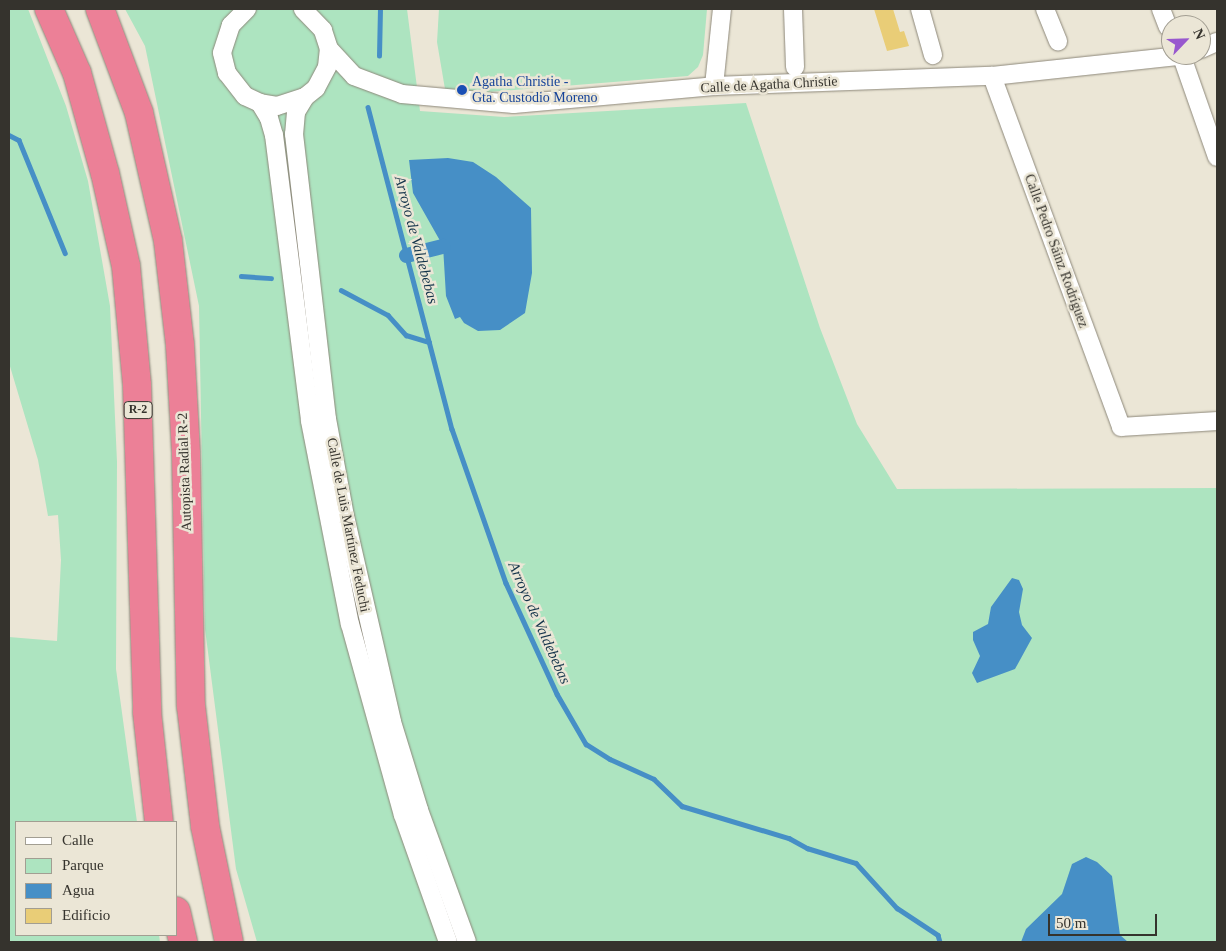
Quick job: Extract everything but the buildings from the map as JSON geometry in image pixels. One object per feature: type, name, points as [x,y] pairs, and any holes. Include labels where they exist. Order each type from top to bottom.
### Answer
[{"type":"highway","name":"R-2","points":[[49,9],[77,73],[105,173],[126,266],[137,386],[147,712],[159,821]]},
{"type":"highway","name":"Autopista Radial R-2","points":[[100,9],[139,114],[168,241],[180,345],[186,454],[191,706],[205,826],[229,942]]},
{"type":"highway","points":[[178,921],[182,942]]},
{"type":"street","points":[[247,9],[231,25],[222,53],[227,73],[245,96],[260,103],[277,106],[310,92],[335,78],[354,76]]},
{"type":"street","points":[[303,9],[323,30],[329,50]]},
{"type":"street","points":[[714,86],[722,9]]},
{"type":"street","points":[[793,9],[795,67]]},
{"type":"street","points":[[920,9],[933,55]]},
{"type":"street","points":[[1045,9],[1058,42]]},
{"type":"street","name":"Calle de Luis Martínez Feduchi","points":[[329,50],[327,67],[296,112],[295,142],[322,382],[345,516],[392,722],[419,810],[467,942]]},
{"type":"street","name":"Calle de Agatha Christie","points":[[329,50],[354,76],[402,94],[514,104],[714,86],[992,76],[1161,58]]},
{"type":"street","points":[[1188,65],[1217,157]]},
{"type":"street","name":"Calle Pedro Sáinz Rodríguez","points":[[992,76],[1120,427],[1217,421]]},
{"type":"street","name":"Calle de Luis Martínez Feduchi","points":[[260,103],[269,118],[274,135],[310,421],[350,624],[397,797],[448,942]]},
{"type":"green space","points":[[9,9],[28,9],[66,106],[88,181],[110,306],[117,462],[116,669],[137,821],[15,821],[15,936],[159,936],[160,942],[9,942],[9,637],[57,641],[61,560],[58,515],[48,516],[38,460],[9,363]]},
{"type":"green space","points":[[125,9],[407,9],[420,111],[504,117],[746,103],[820,328],[857,424],[897,489],[1217,488],[1217,942],[257,942],[236,869],[205,629],[199,306],[145,46]]},
{"type":"green space","points":[[439,9],[707,9],[703,55],[698,67],[688,76],[488,92],[445,89],[437,42]]},
{"type":"water","points":[[448,158],[473,162],[496,177],[531,208],[532,273],[525,313],[500,330],[478,331],[464,323],[460,317],[455,319],[446,296],[443,246],[413,193],[409,160]]},
{"type":"water","points":[[1012,578],[1019,580],[1023,589],[1019,612],[1022,625],[1032,638],[1015,669],[977,683],[972,673],[980,656],[973,640],[973,632],[988,624],[991,607]]},
{"type":"water","points":[[1086,857],[1097,862],[1112,876],[1120,935],[1128,942],[1021,942],[1026,929],[1062,894],[1072,864]]},
{"type":"waterway","name":"Arroyo de Valdebebas","points":[[379,56],[380,9]]},
{"type":"waterway","name":"Arroyo de Valdebebas","points":[[368,107],[452,429],[506,583],[557,694],[586,744],[610,759],[654,779],[682,806],[789,838],[807,848],[856,863],[897,908],[938,935],[940,942]]},
{"type":"waterway","points":[[9,135],[19,140],[65,253]]},
{"type":"waterway","points":[[406,255],[443,246]]},
{"type":"waterway","points":[[241,276],[271,278]]},
{"type":"waterway","points":[[341,290],[388,315],[406,335],[429,342]]},
{"type":"place","name":"Agatha Christie - Gta. Custodio Moreno","points":[[462,90]]}]
